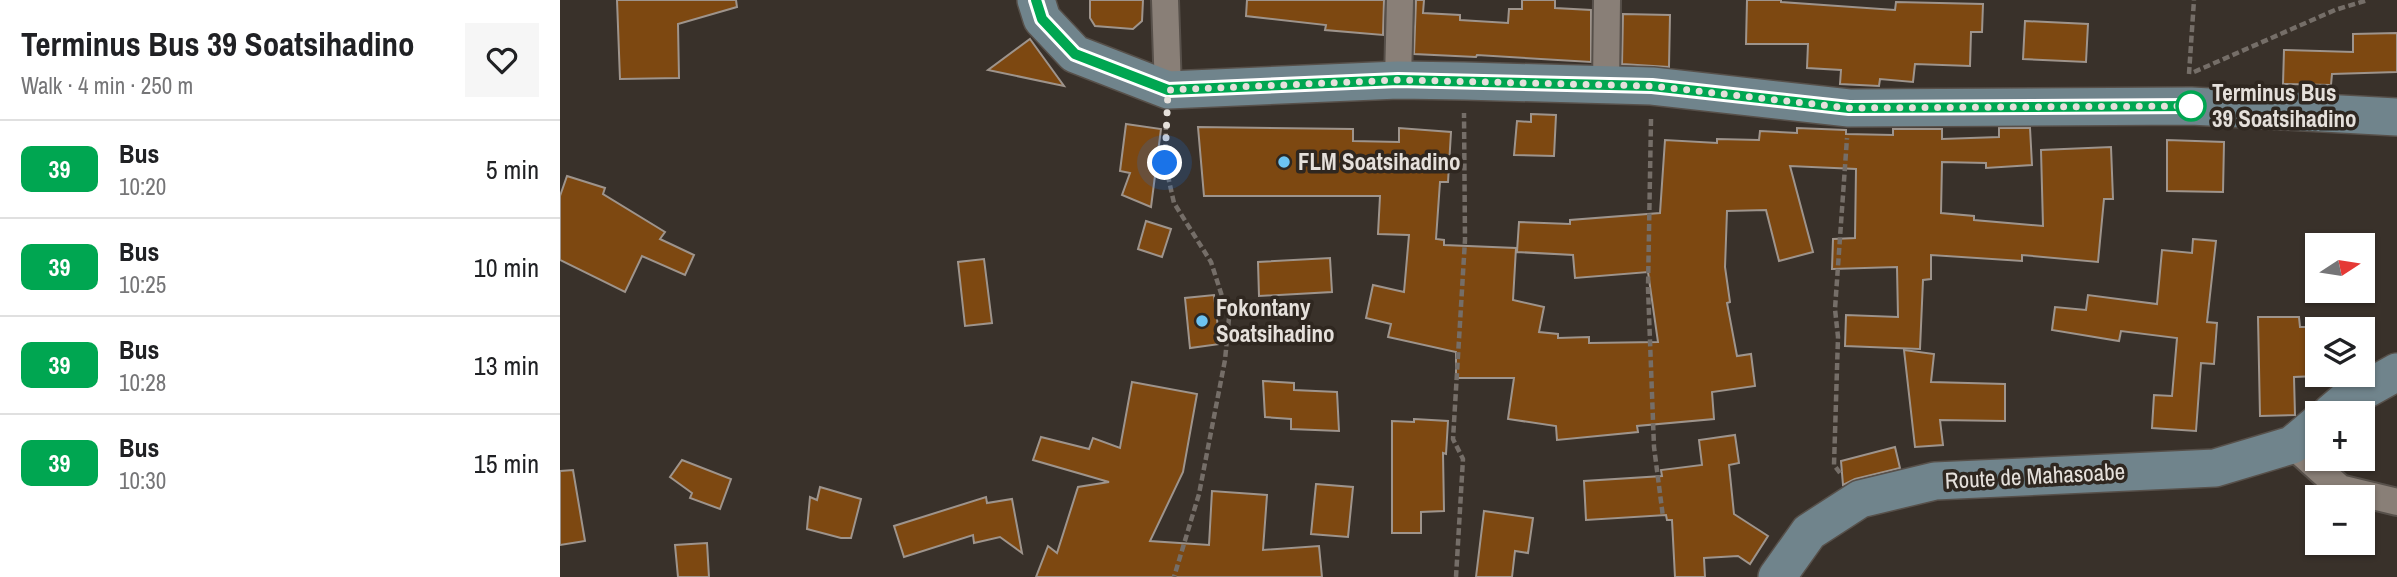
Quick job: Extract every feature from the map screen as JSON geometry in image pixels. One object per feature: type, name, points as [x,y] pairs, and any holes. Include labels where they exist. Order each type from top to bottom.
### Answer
[{"type":"street","points":[[1036,0],[1042,19],[1075,54],[1168,90],[1398,80],[1464,81],[1652,86],[1849,108],[2190,90],[2397,117]]},
{"type":"street","points":[[1165,0],[1168,90]]},
{"type":"street","points":[[1398,80],[1400,0]]},
{"type":"street","points":[[1606,86],[1607,0]]},
{"type":"street","points":[[2345,401],[2397,372]]},
{"type":"street","points":[[2304,435],[2340,488],[2397,502]]},
{"type":"street","name":"Route de Mahasoabe","points":[[1777,577],[1809,532],[1860,499],[1935,481],[2216,468],[2304,435]]},
{"type":"path","points":[[2190,90],[2194,0]]},
{"type":"path","points":[[2190,90],[2335,10],[2368,0]]},
{"type":"path","points":[[1456,577],[1463,459],[1453,439],[1465,240],[1464,81]]},
{"type":"path","points":[[1652,86],[1649,301],[1654,447],[1663,517]]},
{"type":"path","points":[[1168,90],[1165,163],[1174,203],[1211,262],[1229,318],[1225,360],[1199,494],[1174,577]]},
{"type":"path","points":[[1849,108],[1835,309],[1838,337],[1834,465],[1860,499]]},
{"type":"building","points":[[617,0],[736,0],[737,7],[678,24],[679,78],[620,79]]},
{"type":"building","points":[[1090,0],[1143,0],[1142,21],[1133,29],[1095,26],[1090,18]]},
{"type":"building","points":[[1247,0],[1384,0],[1383,35],[1325,30],[1326,25],[1246,16]]},
{"type":"building","points":[[1416,0],[1424,0],[1423,13],[1460,15],[1460,20],[1508,23],[1509,9],[1522,9],[1522,0],[1555,0],[1555,8],[1591,10],[1591,62],[1414,54]]},
{"type":"building","points":[[1747,0],[1781,0],[1895,10],[1896,2],[1983,4],[1982,32],[1971,32],[1970,66],[1915,64],[1913,82],[1880,79],[1879,86],[1840,84],[1841,70],[1807,68],[1808,44],[1746,44]]},
{"type":"building","points":[[1623,14],[1670,15],[1669,67],[1622,64]]},
{"type":"building","points":[[2025,21],[2088,24],[2086,62],[2023,59]]},
{"type":"building","points":[[2397,33],[2397,72],[2332,74],[2331,85],[2283,84],[2284,50],[2353,52],[2353,34]]},
{"type":"building","points":[[1030,39],[1064,86],[988,70]]},
{"type":"building","points":[[1531,114],[1556,115],[1554,156],[1514,155],[1517,121],[1531,122]]},
{"type":"building","points":[[1126,124],[1161,129],[1151,207],[1122,195],[1130,173],[1120,171]]},
{"type":"building","points":[[1198,127],[1353,129],[1353,141],[1399,142],[1399,128],[1451,132],[1448,182],[1440,182],[1436,239],[1444,240],[1444,245],[1516,248],[1513,300],[1544,307],[1539,332],[1558,334],[1558,338],[1589,337],[1589,343],[1658,342],[1648,272],[1575,278],[1573,255],[1517,252],[1519,222],[1570,224],[1570,220],[1660,213],[1665,140],[1717,143],[1717,139],[1759,140],[1760,131],[1797,133],[1797,128],[1846,130],[1846,134],[1893,135],[1893,129],[1942,129],[1942,139],[1999,137],[1999,128],[2030,128],[2032,165],[1986,168],[1986,163],[1942,162],[1941,213],[1974,216],[1974,220],[2043,226],[2041,150],[2111,147],[2113,199],[2104,199],[2098,262],[2022,255],[2022,261],[1931,255],[1931,279],[1923,280],[1920,349],[1845,346],[1846,315],[1898,317],[1897,267],[1832,269],[1833,239],[1855,238],[1856,169],[1790,166],[1813,252],[1779,261],[1766,210],[1727,211],[1725,267],[1730,302],[1727,303],[1737,356],[1751,354],[1755,386],[1712,392],[1714,419],[1637,426],[1638,432],[1557,440],[1556,426],[1508,419],[1514,378],[1456,378],[1456,352],[1388,337],[1391,324],[1366,318],[1373,285],[1404,292],[1409,235],[1378,234],[1380,196],[1204,196]]},
{"type":"building","points":[[2167,140],[2224,142],[2223,192],[2167,191]]},
{"type":"building","points":[[567,176],[605,188],[603,194],[665,232],[660,239],[694,255],[685,275],[642,256],[625,292],[560,260],[560,196]]},
{"type":"building","points":[[1146,221],[1171,229],[1162,257],[1138,249]]},
{"type":"building","points":[[2193,239],[2216,241],[2207,322],[2217,323],[2214,364],[2201,363],[2196,431],[2152,428],[2154,395],[2172,396],[2177,338],[2121,331],[2119,341],[2052,330],[2055,307],[2086,310],[2088,295],[2157,304],[2162,250],[2192,253]]},
{"type":"building","points":[[1330,258],[1332,292],[1259,296],[1258,262]]},
{"type":"building","points":[[984,259],[992,323],[965,326],[958,262]]},
{"type":"building","name":"Fokontany Soatsihadino","points":[[1214,295],[1220,344],[1190,348],[1185,298]]},
{"type":"building","points":[[2258,317],[2299,317],[2300,327],[2305,327],[2305,377],[2294,377],[2295,415],[2260,416]]},
{"type":"building","points":[[1904,350],[1934,354],[1931,382],[2005,384],[2005,421],[1940,420],[1943,445],[1915,447]]},
{"type":"building","points":[[1263,381],[1294,383],[1294,390],[1337,392],[1339,431],[1291,429],[1291,419],[1265,417]]},
{"type":"building","points":[[1132,382],[1197,394],[1183,472],[1150,541],[1209,545],[1212,491],[1267,495],[1263,550],[1319,546],[1322,577],[1036,577],[1048,546],[1057,553],[1078,487],[1109,482],[1033,460],[1041,437],[1089,449],[1093,438],[1120,448]]},
{"type":"building","points":[[1414,419],[1448,421],[1446,454],[1443,453],[1444,511],[1421,512],[1421,533],[1392,533],[1392,421],[1414,422]]},
{"type":"building","points":[[1735,435],[1739,463],[1729,465],[1734,514],[1768,536],[1750,564],[1738,556],[1704,558],[1705,577],[1675,577],[1672,520],[1667,520],[1666,515],[1586,520],[1584,481],[1662,476],[1661,470],[1702,465],[1699,440]]},
{"type":"building","points":[[1895,447],[1900,468],[1855,479],[1843,485],[1841,461]]},
{"type":"building","points":[[682,460],[731,479],[720,509],[690,498],[692,493],[670,477]]},
{"type":"building","points":[[573,470],[585,541],[560,545],[560,471]]},
{"type":"building","points":[[1316,484],[1353,487],[1348,537],[1311,534]]},
{"type":"building","points":[[820,487],[861,499],[851,538],[807,529],[810,497],[817,500]]},
{"type":"building","points":[[986,497],[987,503],[1012,499],[1022,553],[1000,537],[974,543],[973,535],[904,557],[894,526]]},
{"type":"building","points":[[1484,511],[1533,518],[1528,553],[1515,551],[1512,577],[1476,577]]},
{"type":"building","points":[[707,543],[709,577],[678,577],[675,545]]},
{"type":"bus line","name":"39","points":[[1036,0],[1042,19],[1075,54],[1168,90],[1398,80],[1464,81],[1652,86],[1849,108],[2191,106]]},
{"type":"place","name":"Terminus Bus 39 Soatsihadino","points":[[2191,106]]},
{"type":"place","name":"FLM Soatsihadino","points":[[1284,162]]},
{"type":"place","name":"Fokontany Soatsihadino","points":[[1202,321]]},
{"type":"route","points":[[1165,163],[1168,90],[1398,80],[1464,81],[1652,86],[1849,108],[2191,106]]}]
